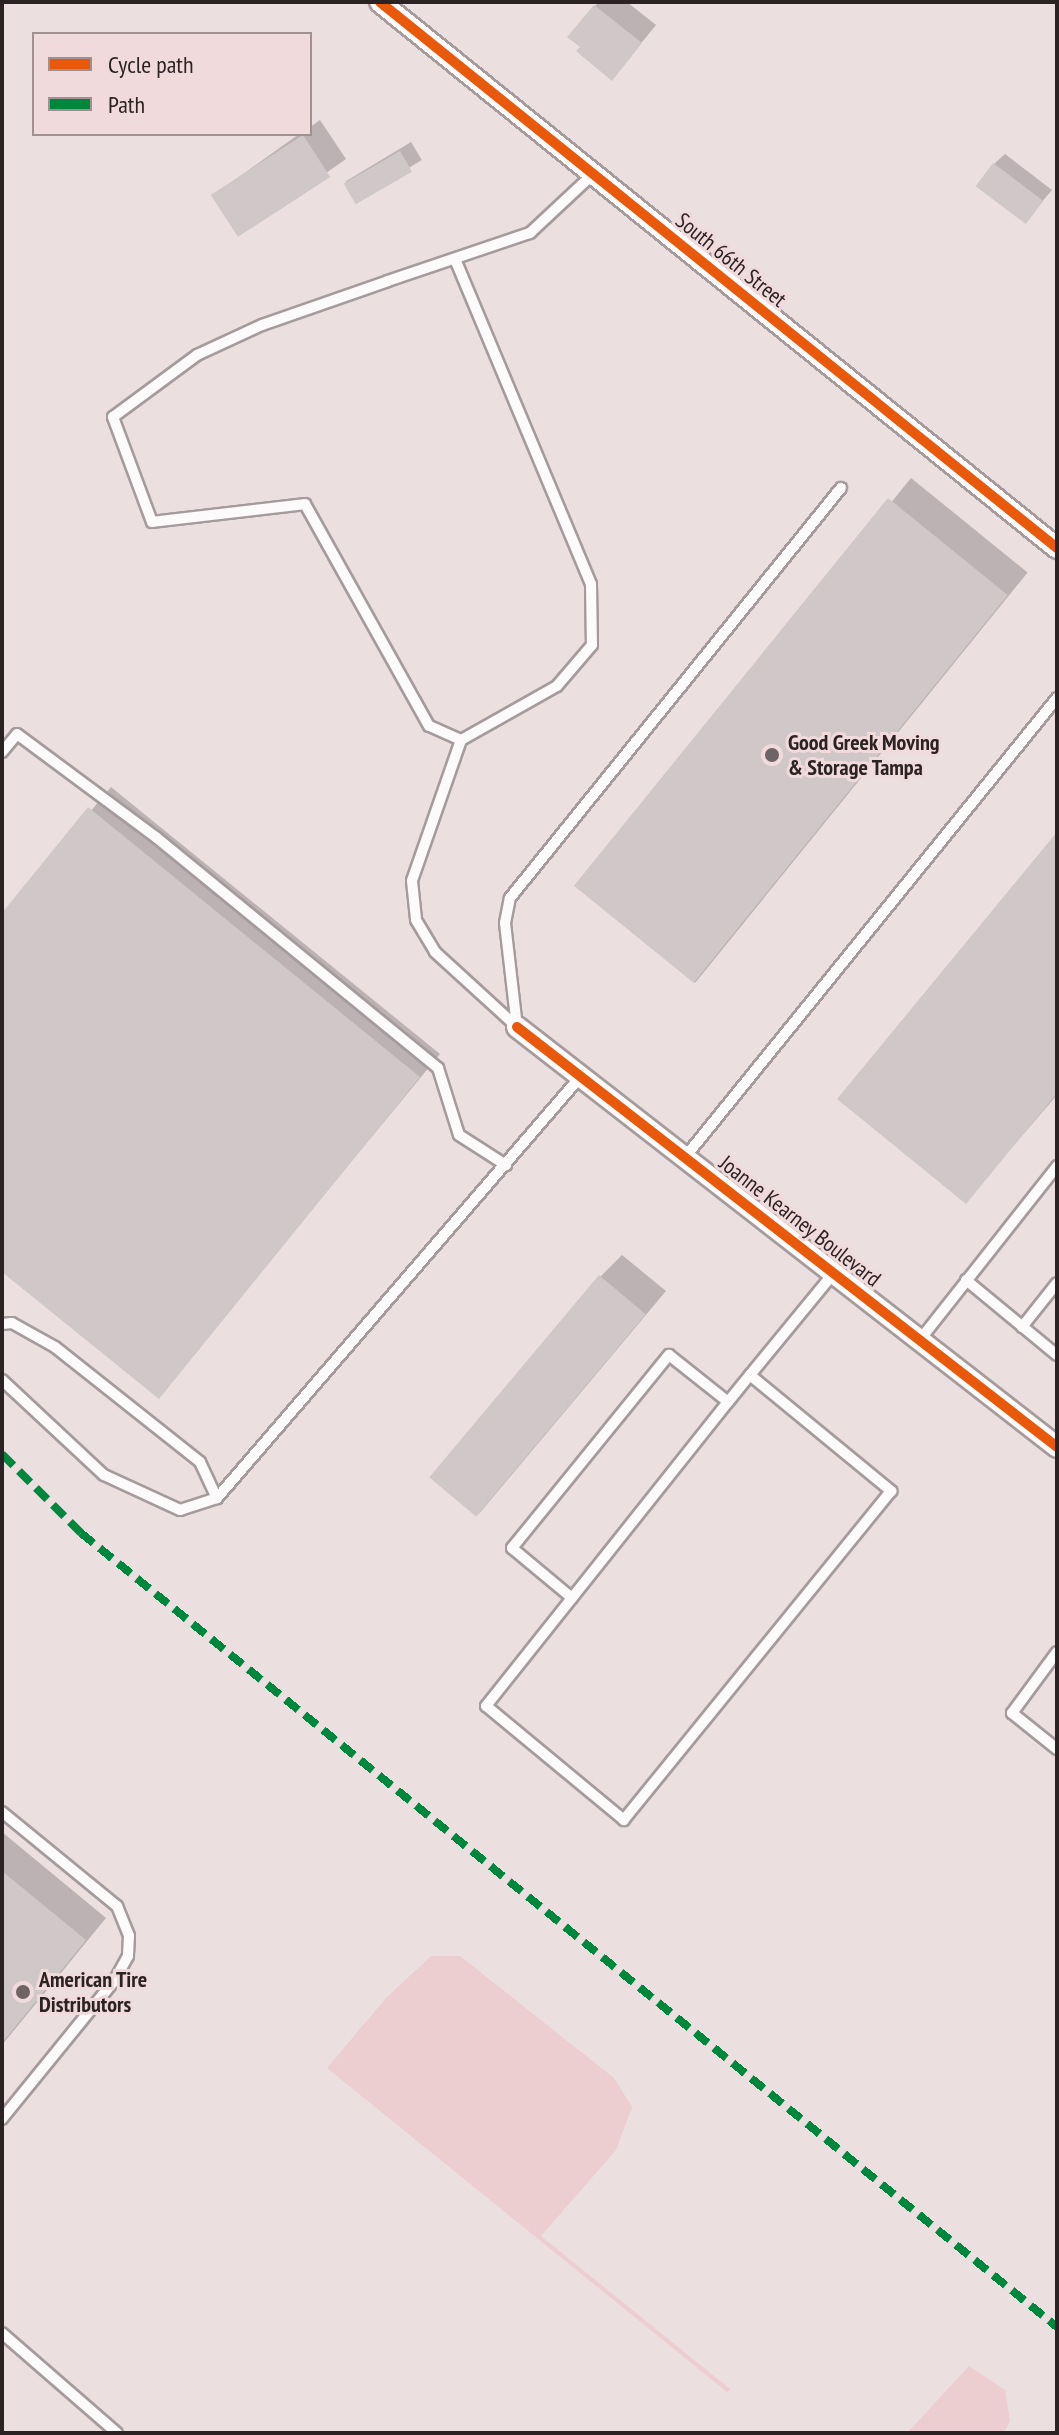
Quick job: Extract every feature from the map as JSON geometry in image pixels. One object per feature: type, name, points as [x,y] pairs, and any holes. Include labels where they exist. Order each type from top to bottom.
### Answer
[{"type":"street","name":"South 66th Street","points":[[388,4],[593,174],[1057,548]]},
{"type":"street","name":"Joanne Kearney Boulevard","points":[[517,1027],[583,1075],[1057,1447]]},
{"type":"lane","points":[[461,740],[429,726],[305,504],[152,522],[113,417],[197,355],[262,325],[530,233],[593,174]]},
{"type":"lane","points":[[455,259],[591,584],[592,645],[557,686],[461,740],[412,881],[416,920],[435,952],[517,1027]]},
{"type":"lane","points":[[517,1027],[505,923],[510,898],[841,488]]},
{"type":"lane","points":[[686,1156],[1057,698]]},
{"type":"lane","points":[[2,752],[17,734],[157,838],[438,1068],[459,1135],[506,1165]]},
{"type":"lane","points":[[2,1380],[104,1475],[180,1510],[217,1498],[583,1075]]},
{"type":"lane","points":[[919,1341],[1057,1166]]},
{"type":"lane","points":[[750,1375],[891,1491],[624,1820],[486,1706],[728,1402],[750,1375],[833,1274]]},
{"type":"lane","points":[[966,1280],[1057,1355]]},
{"type":"lane","points":[[1022,1327],[1057,1283]]},
{"type":"lane","points":[[2,1324],[12,1323],[55,1347],[200,1462],[217,1498]]},
{"type":"lane","points":[[572,1598],[512,1548],[669,1355],[728,1402]]},
{"type":"lane","points":[[1057,1652],[1012,1713],[1057,1749]]},
{"type":"lane","points":[[2,1812],[117,1906],[129,1936],[128,1956],[114,1981],[2,2119]]},
{"type":"lane","points":[[2,2333],[117,2433]]},
{"type":"shaded area","points":[[431,1956],[460,1956],[614,2078],[632,2107],[616,2150],[541,2236],[730,2389],[727,2392],[327,2068],[386,1998]]},
{"type":"shaded area","points":[[969,2366],[1005,2390],[1010,2421],[1004,2433],[907,2433]]},
{"type":"building","points":[[594,5],[642,43],[612,81],[576,51],[580,47],[567,37]]},
{"type":"building","points":[[304,136],[330,177],[238,237],[211,195]]},
{"type":"building","points":[[400,151],[412,172],[356,204],[344,184]]},
{"type":"building","points":[[993,163],[1043,201],[1026,224],[976,186]]},
{"type":"building","points":[[888,498],[1008,595],[694,983],[574,886]]},
{"type":"building","points":[[88,807],[420,1077],[159,1399],[2,1272],[2,913]]},
{"type":"building","points":[[1057,832],[1057,1093],[966,1204],[837,1099]]},
{"type":"building","points":[[599,1275],[646,1314],[476,1516],[429,1477]]},
{"type":"building","name":"American Tire Distributors","points":[[2,1871],[86,1940],[2,2043]]},
{"type":"marked path","points":[[2,1454],[81,1533],[1057,2327]]},
{"type":"cycle path","points":[[380,2],[1057,548]]},
{"type":"cycle path","points":[[517,1027],[1057,1447]]},
{"type":"place","name":"Good Greek Moving & Storage Tampa","points":[[772,755]]},
{"type":"place","name":"American Tire Distributors","points":[[23,1992]]}]
